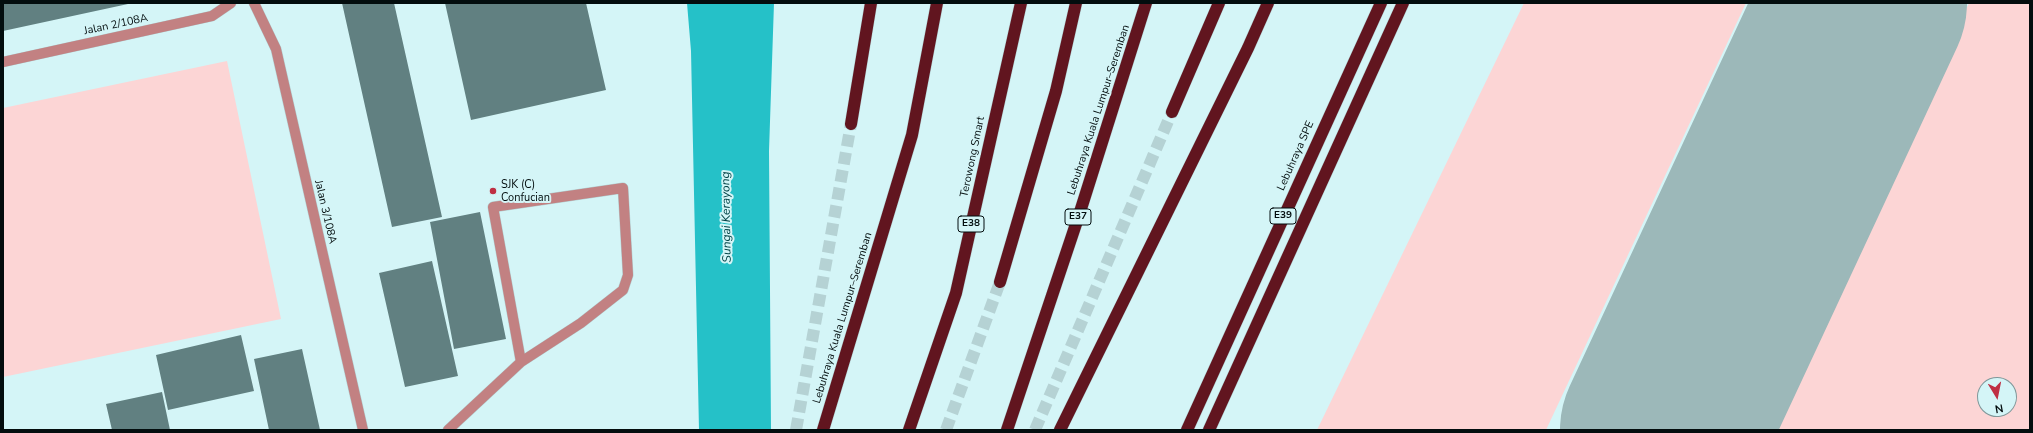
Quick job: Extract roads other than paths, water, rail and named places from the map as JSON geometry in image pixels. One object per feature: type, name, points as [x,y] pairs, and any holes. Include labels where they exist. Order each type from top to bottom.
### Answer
[{"type":"highway","points":[[851,124],[871,3]]},
{"type":"highway","name":"Lebuhraya Kuala Lumpur–Seremban","points":[[823,430],[912,135],[937,3]]},
{"type":"highway","name":"Terowong Smart","points":[[909,430],[956,293],[1021,3]]},
{"type":"highway","points":[[1000,282],[1056,91],[1076,3]]},
{"type":"highway","name":"Lebuhraya Kuala Lumpur–Seremban","points":[[1007,430],[1080,212],[1146,3]]},
{"type":"highway","points":[[1172,112],[1219,3]]},
{"type":"highway","points":[[1060,430],[1248,48],[1268,3]]},
{"type":"highway","name":"Lebuhraya SPE","points":[[1187,430],[1381,3]]},
{"type":"highway","name":"E39","points":[[1209,430],[1403,3]]},
{"type":"street","name":"Jalan 2/108A","points":[[3,62],[212,16],[230,3]]},
{"type":"street","name":"Jalan 3/108A","points":[[254,3],[276,49],[362,430]]},
{"type":"street","points":[[448,430],[521,362],[581,323],[623,290],[628,275],[622,188],[493,207],[521,362]]},
{"type":"water","name":"Sungai Kerayong","points":[[687,3],[774,3],[769,151],[771,430],[699,430],[691,51]]},
{"type":"tunnel","points":[[1035,430],[1172,112]]},
{"type":"tunnel","points":[[796,430],[851,124]]},
{"type":"tunnel","points":[[946,430],[1000,282]]},
{"type":"place","name":"SJK (C) Confucian","points":[[493,191]]}]
